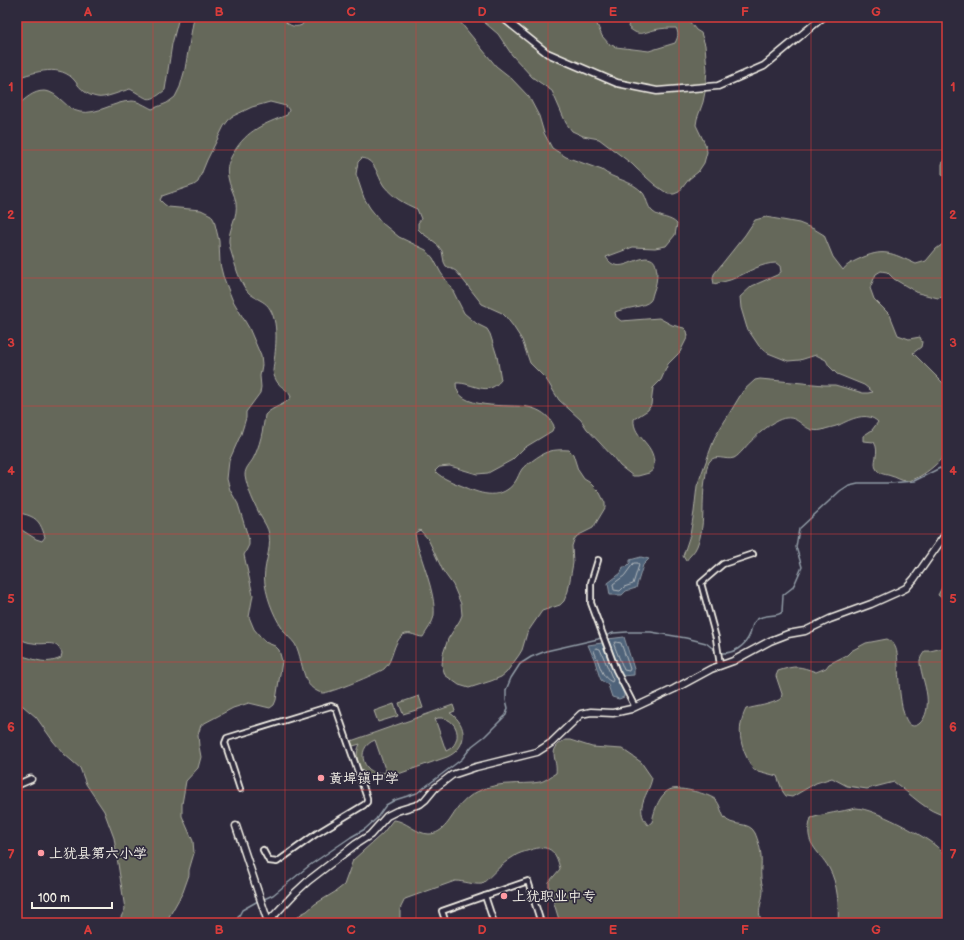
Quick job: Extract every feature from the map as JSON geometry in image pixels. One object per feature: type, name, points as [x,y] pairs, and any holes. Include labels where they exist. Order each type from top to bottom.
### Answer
[{"type":"street","points":[[502,17],[546,53],[617,83],[657,91],[718,86],[764,66],[823,17]]},
{"type":"street","points":[[268,923],[308,881],[345,852],[370,835],[386,816],[420,804],[435,788],[452,775],[476,767],[536,752],[551,743],[581,714],[591,712],[613,713],[635,707],[674,690],[720,665],[733,661],[770,641],[788,634],[805,631],[830,619],[871,604],[906,588],[914,580],[947,532]]},
{"type":"street","points":[[720,665],[716,638],[701,583],[723,564],[753,554]]},
{"type":"street","points":[[598,560],[591,583],[591,604],[616,670],[635,707]]},
{"type":"street","points":[[240,789],[225,744],[227,738],[331,706],[336,708],[367,798],[367,802],[316,834],[274,863],[269,861],[263,850]]},
{"type":"street","points":[[17,785],[31,779]]},
{"type":"street","points":[[236,826],[268,923]]},
{"type":"street","points":[[446,923],[442,911],[528,881],[541,923]]},
{"type":"street","points":[[485,896],[494,923]]},
{"type":"green space","points":[[17,17],[179,17],[172,44],[165,90],[151,99],[144,97],[130,89],[100,97],[87,93],[69,75],[63,72],[48,70],[17,78]]},
{"type":"green space","points":[[194,17],[281,17],[288,24],[299,26],[302,25],[304,21],[303,17],[456,17],[496,66],[510,77],[529,97],[539,116],[544,133],[552,148],[566,157],[602,170],[634,185],[643,193],[649,208],[653,212],[672,220],[677,224],[675,235],[666,246],[655,248],[633,247],[606,257],[611,263],[616,265],[628,264],[640,259],[651,259],[655,263],[657,272],[656,285],[650,301],[644,305],[615,312],[616,317],[621,321],[659,318],[672,325],[684,328],[687,331],[688,336],[680,352],[668,364],[661,380],[653,388],[651,405],[648,410],[634,419],[634,426],[649,448],[654,461],[653,470],[649,473],[633,476],[620,466],[587,429],[581,420],[559,400],[546,379],[530,363],[522,340],[506,317],[502,313],[482,304],[456,271],[446,266],[442,251],[436,243],[418,229],[418,223],[421,219],[417,209],[391,194],[384,186],[373,165],[367,159],[362,158],[358,162],[356,174],[364,198],[370,208],[382,223],[399,237],[426,250],[433,258],[451,287],[464,313],[477,324],[487,329],[490,334],[497,356],[501,380],[496,385],[485,389],[462,383],[456,383],[458,392],[464,398],[474,402],[536,409],[547,416],[554,426],[552,431],[524,448],[512,460],[488,473],[477,474],[450,466],[439,467],[435,471],[445,479],[471,490],[485,494],[498,494],[510,488],[523,468],[541,455],[553,450],[569,450],[573,454],[578,470],[584,479],[600,493],[605,503],[605,508],[593,528],[577,536],[574,540],[572,546],[573,563],[568,591],[564,601],[560,605],[542,611],[527,633],[519,655],[506,673],[501,677],[469,688],[459,685],[445,675],[442,665],[443,654],[448,639],[462,615],[461,604],[453,585],[443,571],[428,539],[420,530],[415,533],[416,539],[431,587],[434,606],[434,615],[430,626],[423,637],[406,634],[399,638],[390,661],[384,669],[364,679],[334,690],[322,693],[318,692],[310,686],[306,680],[296,646],[278,622],[272,610],[266,591],[264,578],[270,540],[269,534],[249,491],[245,473],[258,449],[265,415],[286,402],[291,397],[289,393],[279,384],[273,371],[276,348],[276,331],[273,316],[270,309],[262,301],[250,294],[243,285],[237,271],[229,242],[236,208],[227,173],[228,164],[239,144],[250,133],[287,115],[289,110],[286,106],[270,102],[252,107],[231,117],[224,126],[198,182],[194,185],[162,196],[160,200],[168,207],[201,210],[211,215],[214,220],[219,241],[220,264],[223,276],[232,299],[249,328],[261,356],[262,365],[260,376],[260,393],[246,412],[246,418],[241,434],[229,461],[227,479],[230,490],[238,504],[249,540],[249,545],[244,555],[253,595],[249,617],[254,629],[265,642],[275,646],[279,650],[282,661],[274,705],[270,708],[249,703],[233,708],[201,725],[198,735],[201,757],[198,768],[186,781],[182,804],[182,816],[193,841],[194,853],[183,892],[166,922],[118,923],[125,909],[114,838],[104,811],[86,784],[80,768],[64,754],[36,717],[17,701],[17,655],[39,661],[49,661],[61,658],[62,653],[59,648],[53,644],[31,643],[17,638],[17,527],[36,539],[42,541],[45,537],[43,530],[36,520],[28,515],[17,512],[17,106],[26,98],[40,91],[54,94],[70,108],[80,112],[93,112],[119,103],[132,101],[152,109],[167,103],[175,97],[180,87],[185,69]]},
{"type":"green space","points":[[478,17],[594,17],[602,36],[609,44],[616,47],[649,51],[675,43],[678,36],[676,28],[638,33],[628,27],[629,22],[648,17],[686,17],[696,30],[701,33],[705,45],[707,70],[703,102],[696,125],[706,146],[707,152],[704,163],[698,172],[689,179],[679,192],[668,194],[599,139],[583,136],[572,131],[566,123],[552,91],[532,77],[512,55],[498,34]]},
{"type":"green space","points":[[947,154],[947,177],[942,174],[942,164]]},
{"type":"green space","points":[[766,217],[799,223],[824,235],[833,257],[843,270],[847,265],[857,260],[866,256],[881,253],[893,254],[916,264],[926,261],[936,249],[947,241],[947,296],[938,298],[918,293],[894,279],[887,272],[881,271],[876,274],[870,288],[874,299],[890,315],[898,335],[909,339],[920,337],[922,342],[921,347],[913,353],[947,387],[947,449],[941,459],[930,470],[917,478],[904,481],[880,473],[875,467],[876,446],[874,442],[863,441],[863,436],[872,430],[878,422],[874,419],[869,417],[859,417],[837,426],[816,431],[811,430],[791,418],[781,419],[769,426],[734,458],[711,459],[707,469],[704,488],[700,538],[695,550],[686,561],[683,556],[690,535],[697,486],[715,437],[743,391],[755,380],[760,379],[835,385],[863,393],[873,392],[864,385],[837,374],[829,366],[826,360],[816,355],[800,360],[788,361],[768,353],[759,346],[747,328],[741,308],[740,297],[752,286],[781,272],[780,266],[776,263],[760,266],[733,279],[714,284],[714,274],[755,220]]},
{"type":"green space","points":[[947,578],[947,602],[938,595]]},
{"type":"green space","points":[[887,639],[894,644],[896,650],[898,659],[900,697],[907,720],[912,726],[919,724],[922,721],[927,707],[926,692],[920,663],[921,657],[925,651],[947,647],[947,816],[925,807],[894,782],[867,789],[847,786],[832,778],[816,783],[792,797],[786,796],[777,776],[754,770],[749,763],[743,748],[740,733],[746,709],[768,704],[781,699],[782,694],[776,676],[778,671],[797,667],[816,672],[826,668],[829,664],[866,643]]},
{"type":"green space","points":[[419,696],[423,708],[403,714],[399,703]]},
{"type":"green space","points":[[394,704],[398,716],[378,722],[374,711]]},
{"type":"green space","points":[[453,705],[455,711],[450,713],[460,723],[463,736],[459,748],[447,757],[384,779],[377,779],[365,774],[358,764],[357,757],[360,744],[353,746],[351,741]],"holes":[[[438,718],[450,721],[457,731],[456,742],[446,751],[435,719]],[[375,740],[386,772],[378,773],[372,771],[364,762],[364,749],[368,744]]]},
{"type":"green space","points":[[565,740],[570,740],[592,747],[622,749],[641,762],[652,778],[642,807],[644,819],[648,825],[652,822],[656,808],[664,794],[672,789],[681,789],[708,795],[716,800],[727,820],[752,829],[755,833],[761,854],[761,881],[763,894],[759,911],[763,923],[560,923],[549,887],[549,882],[560,869],[558,862],[551,850],[547,848],[537,848],[515,856],[501,866],[482,884],[455,881],[405,899],[400,909],[400,923],[296,923],[297,918],[301,914],[344,885],[353,860],[383,833],[393,820],[402,822],[415,830],[424,833],[429,834],[439,831],[463,802],[477,792],[499,785],[540,782],[556,773],[554,751],[559,744]]},
{"type":"green space","points":[[856,808],[864,809],[886,817],[909,829],[936,846],[947,857],[947,923],[838,923],[838,902],[832,874],[810,840],[809,827],[811,818]]},
{"type":"water","points":[[641,557],[649,559],[643,565],[636,588],[626,591],[622,595],[610,595],[608,583],[621,573],[623,567],[626,567],[630,563],[630,560]]},
{"type":"water","points":[[624,637],[634,669],[634,675],[622,676],[608,639]]},
{"type":"water","points":[[602,643],[624,694],[624,697],[619,699],[612,697],[608,685],[601,680],[588,645]]},
{"type":"waterway","points":[[720,653],[734,651],[742,646],[748,639],[756,620],[759,618],[777,615],[782,612],[783,595],[792,588],[802,567],[796,547],[799,529],[840,491],[849,485],[858,483],[914,481],[940,468],[947,474]]},
{"type":"waterway","points":[[262,900],[273,895],[310,865],[365,829],[376,819],[386,805],[395,800],[417,793],[462,759],[472,746],[485,736],[506,715],[508,708],[506,690],[511,678],[520,664],[531,657],[546,651],[598,639],[613,633],[627,632],[651,632],[686,638],[706,643],[716,651]]},
{"type":"waterway","points":[[235,923],[242,910],[258,901]]},
{"type":"place","name":"黄埠镇中学","points":[[321,778]]},
{"type":"place","name":"上犹县第六小学","points":[[41,853]]},
{"type":"place","name":"上犹职业中专","points":[[504,896]]}]
